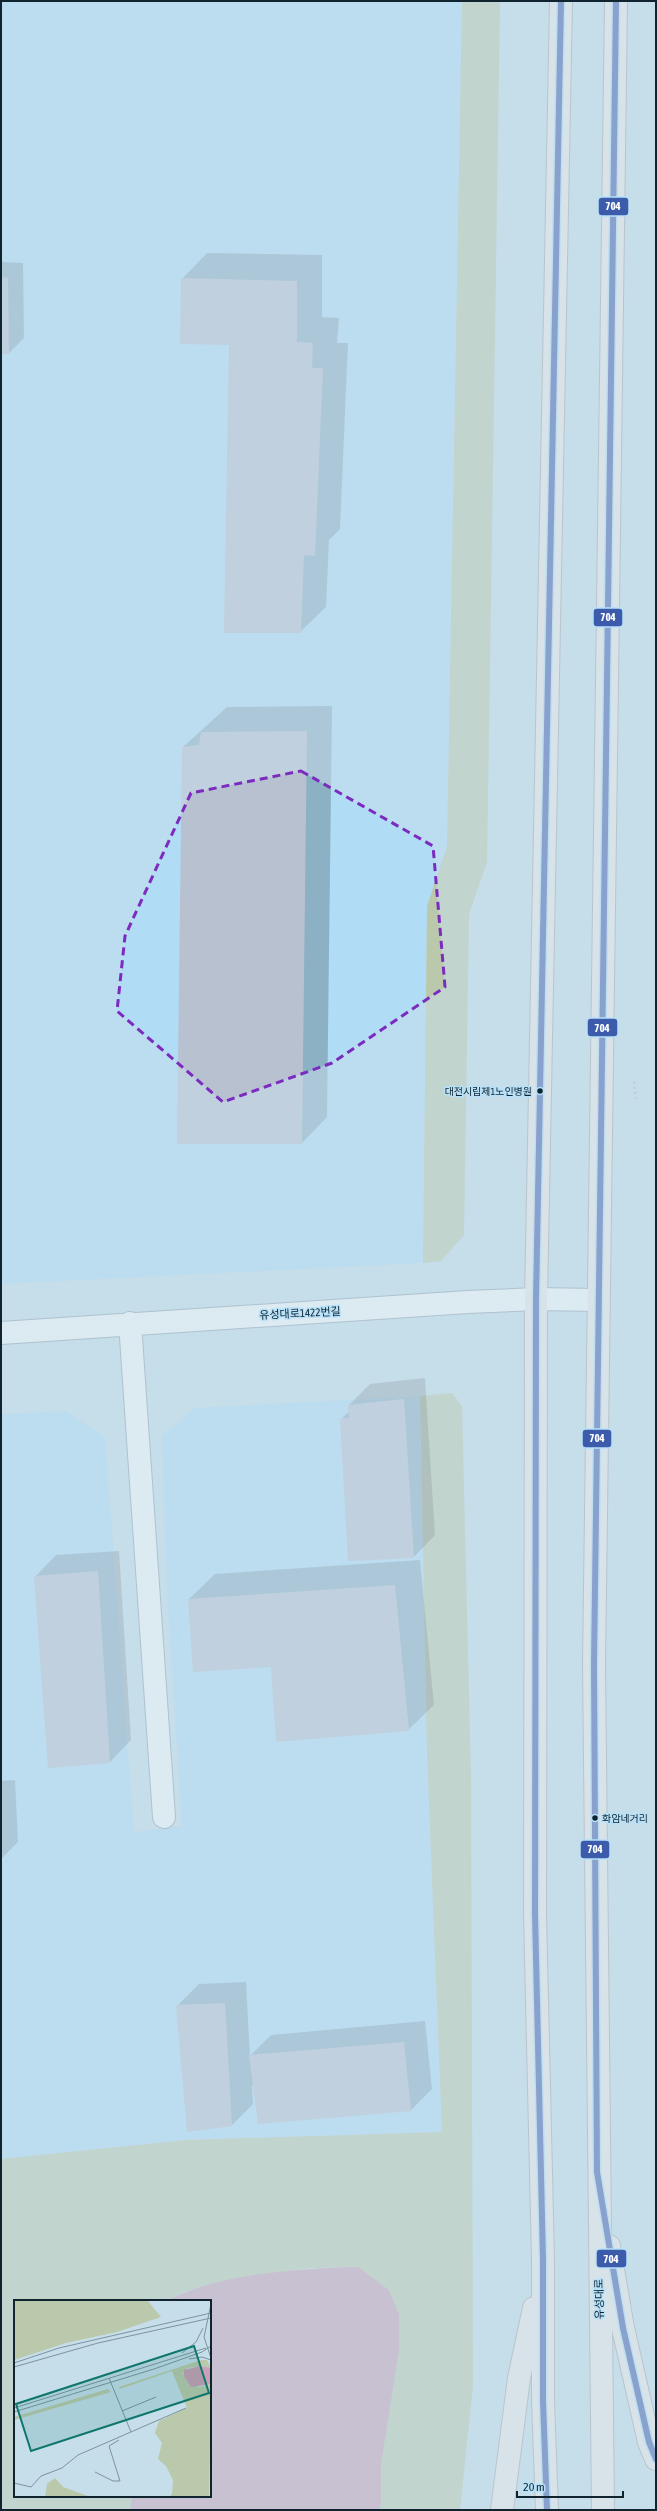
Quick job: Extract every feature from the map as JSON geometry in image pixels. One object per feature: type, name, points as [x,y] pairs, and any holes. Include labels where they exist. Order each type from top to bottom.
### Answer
[{"type":"main road","points":[[546,2510],[543,2401],[543,2260],[535,1914],[536,1299],[561,1]]},
{"type":"main road","name":"유성대로","points":[[603,2510],[598,2172],[594,1664],[616,1]]},
{"type":"main road","points":[[598,2172],[623,2328],[649,2442],[656,2460]]},
{"type":"main road","points":[[502,2510],[519,2378],[543,2260]]},
{"type":"street","name":"유성대로1422번길","points":[[1,1333],[130,1323],[536,1299],[598,1300]]},
{"type":"street","points":[[130,1323],[164,1817]]},
{"type":"highlighted area","points":[[301,771],[433,846],[445,987],[332,1063],[223,1102],[117,1011],[125,936],[191,793]]},
{"type":"shaded area","points":[[1,1],[462,1],[447,848],[427,906],[423,1263],[1,1284]]},
{"type":"shaded area","points":[[420,1396],[427,1751],[442,2132],[186,2140],[1,2159],[1,1414],[66,1411],[105,1437],[134,1832],[182,1826],[167,1591],[162,1436],[195,1408]]},
{"type":"shaded area","points":[[358,2267],[389,2290],[399,2315],[399,2350],[381,2464],[381,2504],[379,2510],[130,2510],[132,2497],[211,2497],[211,2300],[169,2300],[209,2284],[260,2274],[312,2269]]},
{"type":"green space","points":[[462,1],[500,1],[487,862],[469,914],[464,1235],[441,1261],[423,1263],[427,906],[447,847]]},
{"type":"green space","points":[[452,1393],[462,1406],[471,1779],[473,2385],[460,2510],[379,2510],[381,2504],[381,2464],[389,2290],[357,2267],[311,2268],[251,2276],[184,2292],[169,2300],[14,2300],[14,2497],[132,2497],[130,2510],[1,2510],[1,2159],[186,2140],[442,2132],[427,1751],[420,1396]]},
{"type":"building","points":[[1,277],[8,278],[9,354],[1,354]]},
{"type":"building","points":[[181,278],[297,281],[297,342],[313,343],[312,368],[323,368],[315,556],[304,555],[301,633],[224,633],[229,345],[180,344]]},
{"type":"building","points":[[307,731],[302,1144],[177,1144],[182,747],[199,745],[201,732]]},
{"type":"building","points":[[404,1399],[414,1558],[348,1561],[340,1418],[349,1418],[348,1405]]},
{"type":"building","points":[[98,1571],[110,1763],[48,1768],[34,1576]]},
{"type":"building","points":[[395,1585],[409,1731],[276,1742],[271,1667],[193,1672],[188,1599]]},
{"type":"building","points":[[225,2003],[232,2126],[187,2132],[176,2005]]},
{"type":"building","points":[[404,2042],[411,2111],[258,2124],[249,2055]]},
{"type":"transit line","name":"704","points":[[547,2510],[543,2401],[543,2260],[535,1914],[536,1299],[561,1]]},
{"type":"transit line","name":"704","points":[[616,1],[594,1664],[597,2172],[623,2328],[649,2442],[656,2459]]},
{"type":"place","name":"대전시립제1노인병원","points":[[540,1091]]},
{"type":"place","name":"화암네거리","points":[[595,1818]]}]
